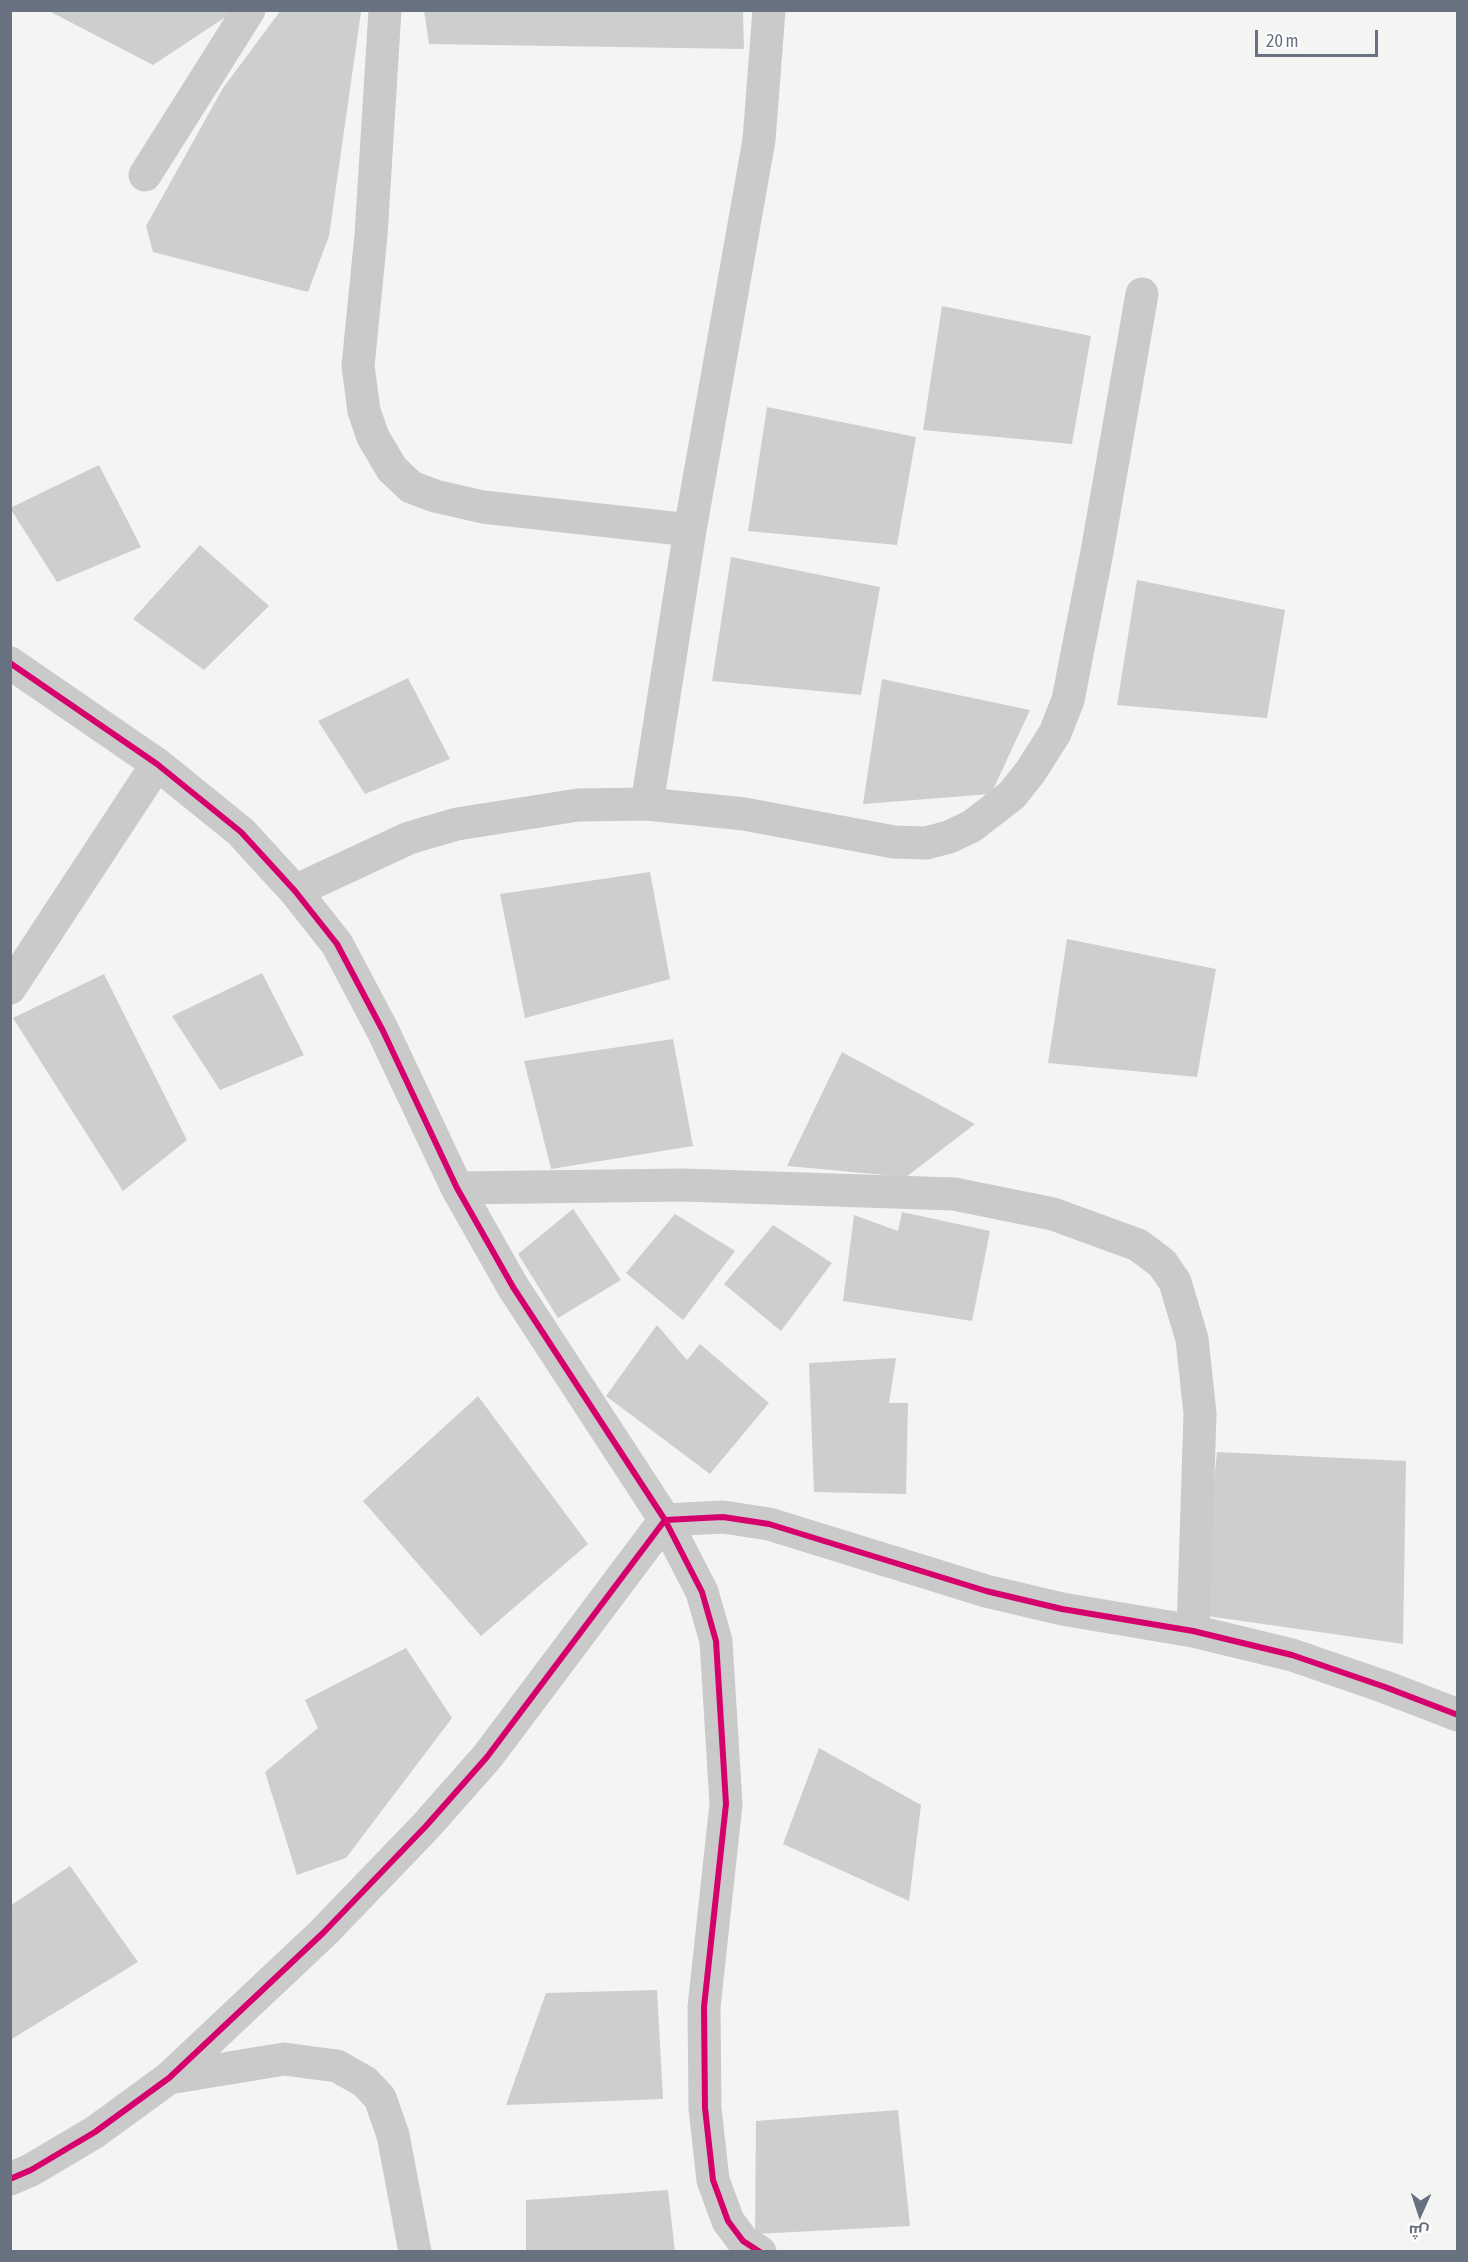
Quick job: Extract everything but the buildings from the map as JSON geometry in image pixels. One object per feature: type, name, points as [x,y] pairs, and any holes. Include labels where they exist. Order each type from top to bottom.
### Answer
[{"type":"street","points":[[145,175],[249,10]]},
{"type":"street","points":[[385,10],[371,235],[358,366],[364,411],[373,437],[392,469],[411,487],[435,496],[483,507],[690,530]]},
{"type":"street","points":[[647,804],[690,530],[759,140],[769,10]]},
{"type":"street","points":[[295,891],[409,838],[457,824],[578,805],[647,804],[744,814],[894,842],[926,843],[949,837],[972,826],[1012,795],[1031,771],[1055,733],[1068,700],[1097,552],[1142,294]]},
{"type":"street","points":[[10,663],[157,764],[241,832],[295,891],[337,944],[383,1031],[444,1165],[513,1287],[665,1520],[702,1592],[716,1641],[726,1804],[705,2007],[705,2108],[713,2180],[728,2221],[743,2241],[760,2252]]},
{"type":"street","points":[[10,988],[157,764]]},
{"type":"street","points":[[457,1188],[684,1185],[954,1194],[1053,1214],[1138,1245],[1162,1263],[1175,1282],[1192,1339],[1200,1414],[1193,1631]]},
{"type":"street","points":[[665,1520],[723,1517],[769,1524],[986,1591],[1062,1609],[1193,1631],[1292,1655],[1458,1715]]},
{"type":"street","points":[[10,2179],[31,2170],[95,2132],[169,2078],[323,1933],[426,1826],[487,1757],[665,1520]]},
{"type":"street","points":[[169,2078],[284,2059],[337,2066],[365,2082],[380,2098],[393,2135],[415,2252]]},
{"type":"cycle path","points":[[10,663],[157,764],[241,832],[295,891],[337,944],[383,1031],[457,1188],[513,1287],[665,1520],[702,1592],[716,1641],[726,1804],[704,2007],[705,2108],[713,2180],[728,2221],[743,2241],[760,2252]]},
{"type":"cycle path","points":[[10,2179],[31,2170],[95,2132],[169,2078],[323,1933],[426,1826],[487,1757],[665,1520],[723,1517],[769,1524],[986,1591],[1062,1609],[1193,1631],[1292,1655],[1458,1715]]}]
